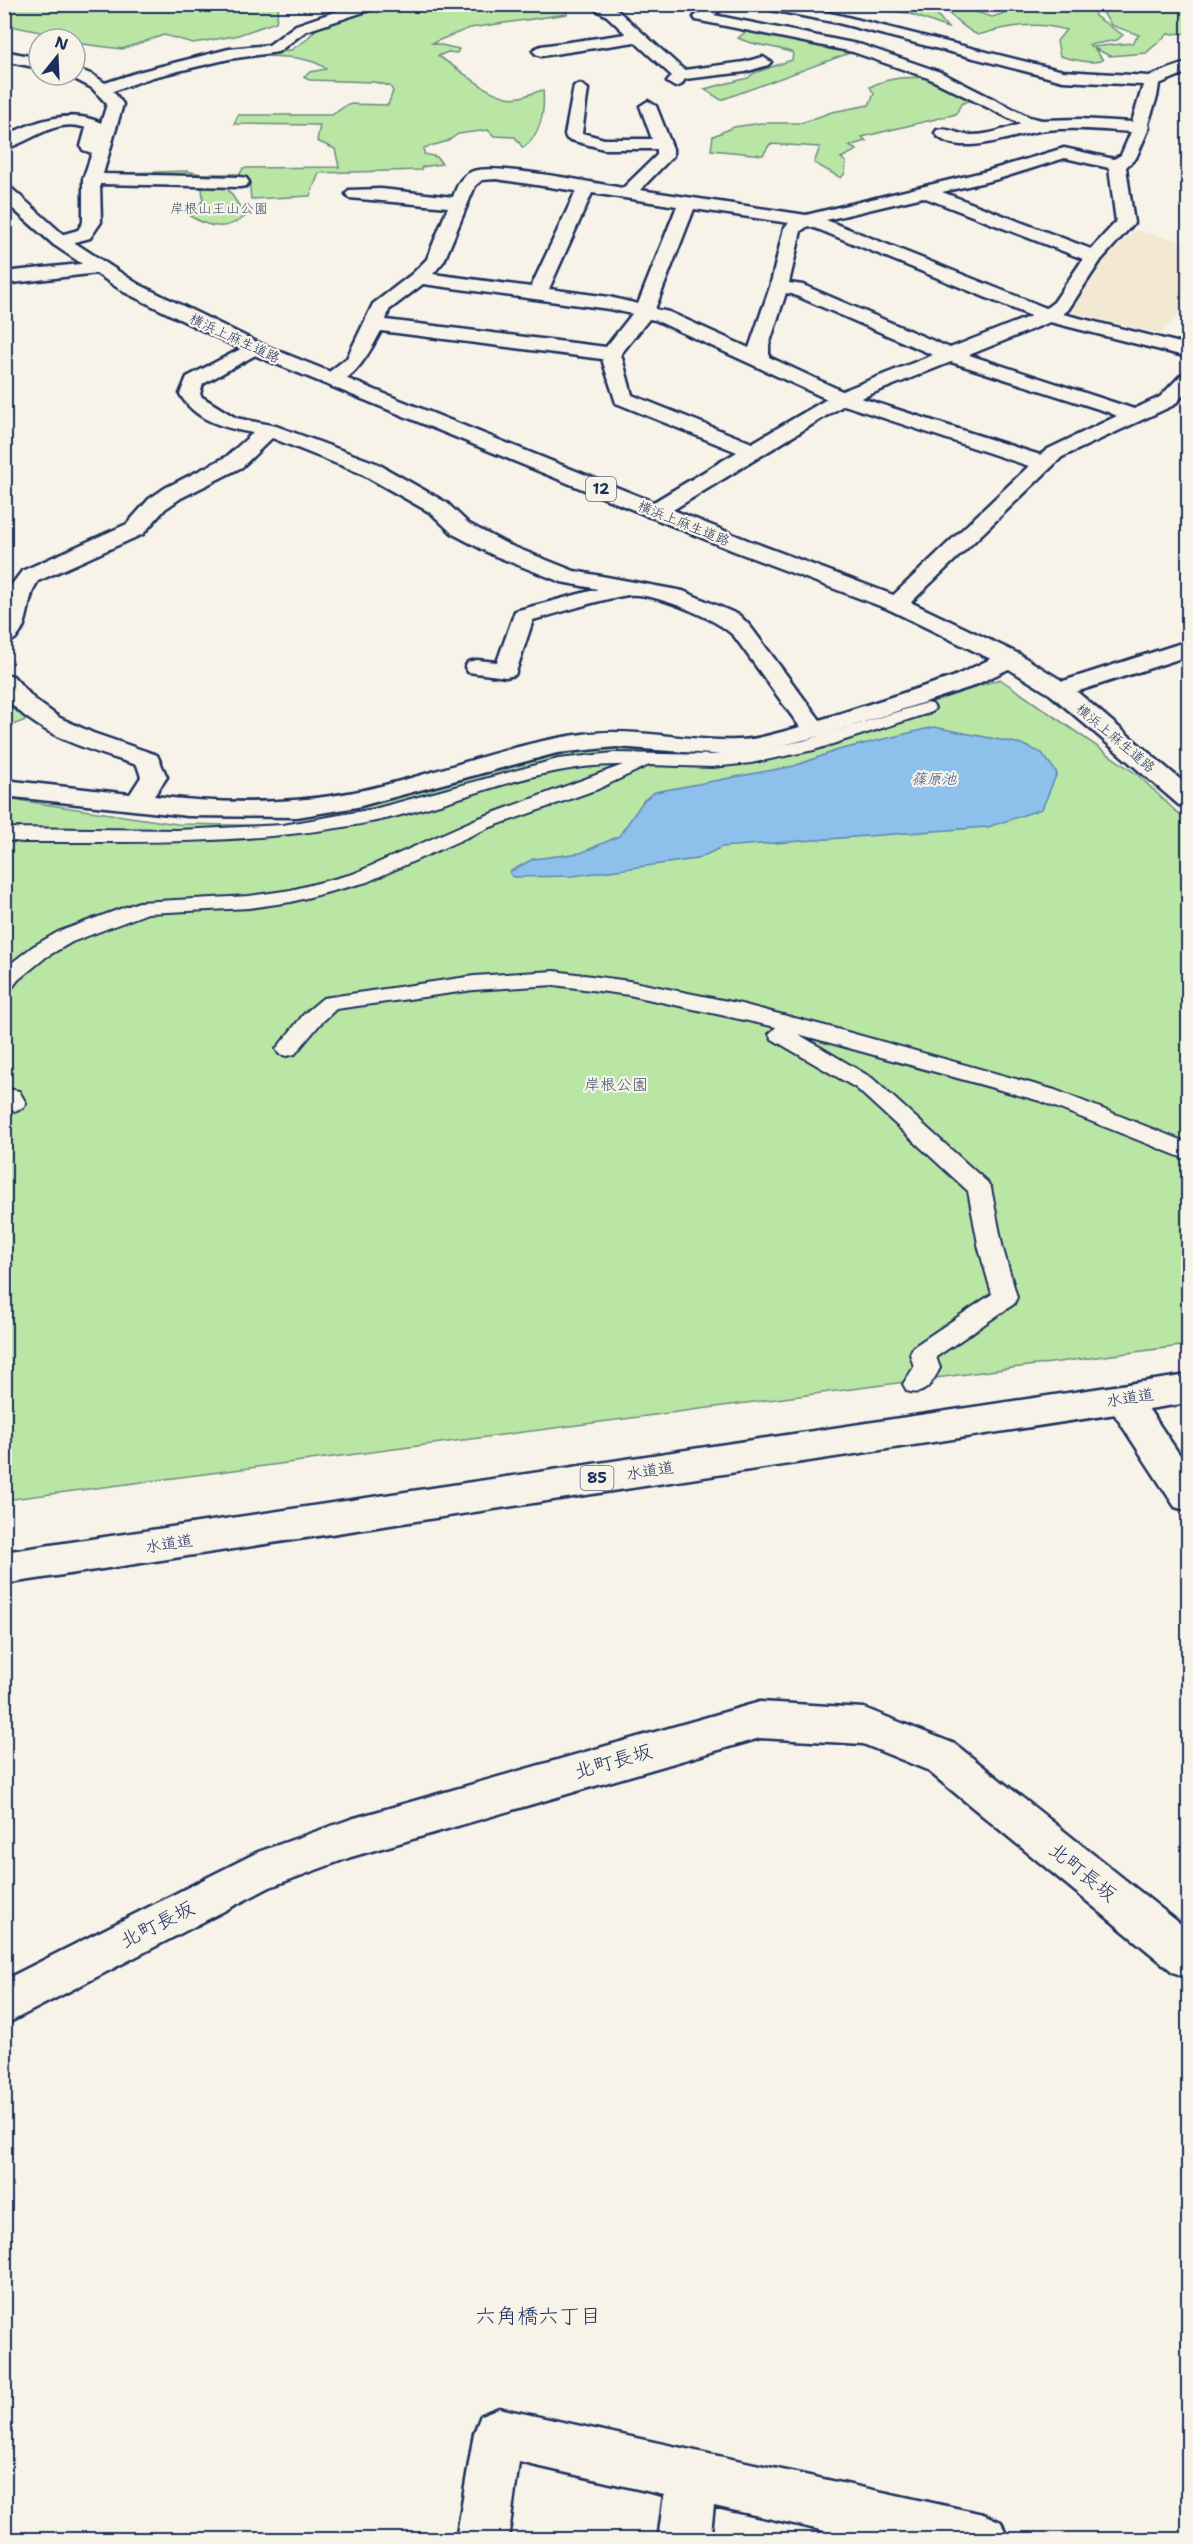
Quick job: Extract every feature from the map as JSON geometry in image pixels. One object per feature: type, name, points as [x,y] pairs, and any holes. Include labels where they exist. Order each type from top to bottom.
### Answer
[{"type":"street","points":[[104,89],[148,74],[229,54],[273,49],[301,28],[374,4]]},
{"type":"street","points":[[594,4],[612,13],[637,37],[658,50],[677,79],[763,62]]},
{"type":"street","points":[[721,4],[701,17],[857,48],[934,75],[1023,120],[1041,125]]},
{"type":"street","points":[[761,4],[839,19],[1063,76],[1150,81],[1188,67]]},
{"type":"street","points":[[564,66],[539,50],[637,37]]},
{"type":"street","points":[[4,56],[27,61]]},
{"type":"street","points":[[977,95],[1019,63]]},
{"type":"street","points":[[60,241],[84,234],[92,222],[92,180],[115,104],[104,89],[87,77]]},
{"type":"street","points":[[759,360],[759,345],[779,287],[793,228],[806,220],[1031,165],[1064,153],[1117,165],[1128,158],[1141,128],[1140,124],[1149,97],[1150,81]]},
{"type":"street","points":[[580,89],[573,135],[579,139],[613,143],[662,144]]},
{"type":"street","points":[[626,194],[665,156],[666,149],[648,106]]},
{"type":"street","points":[[4,144],[27,131],[48,125],[87,121],[95,126],[89,146],[100,150]]},
{"type":"street","points":[[943,133],[958,140],[974,141],[1041,125],[1095,124],[1141,128]]},
{"type":"street","points":[[655,511],[842,398],[1048,316],[1061,306],[1094,257],[1125,223],[1117,165]]},
{"type":"street","points":[[330,379],[355,362],[375,324],[380,308],[419,278],[435,261],[467,183],[478,176],[496,174],[806,220],[1048,316],[1188,351]]},
{"type":"street","points":[[92,180],[240,182]]},
{"type":"street","points":[[537,294],[586,188]]},
{"type":"street","name":"横浜上麻生道路","points":[[4,191],[60,241],[99,268],[131,288],[254,348],[655,511],[896,604],[1010,658],[1060,690],[1188,799]]},
{"type":"street","points":[[926,192],[1094,257]]},
{"type":"street","points":[[356,194],[381,194],[458,203]]},
{"type":"street","points":[[611,354],[645,311],[687,203]]},
{"type":"street","points":[[4,278],[99,268]]},
{"type":"street","points":[[419,278],[609,303],[662,316],[842,398],[1043,463]]},
{"type":"street","points":[[779,287],[796,289],[950,355],[1134,416]]},
{"type":"street","points":[[375,324],[611,354]]},
{"type":"street","points":[[254,348],[194,381],[190,394],[194,400],[230,423],[269,430],[368,468],[439,508],[461,529],[501,550],[569,577],[675,596],[731,620],[742,631],[815,730]]},
{"type":"street","points":[[611,354],[623,399],[753,451]]},
{"type":"street","points":[[896,604],[1055,453],[1167,401],[1188,379]]},
{"type":"street","points":[[4,637],[13,627],[19,591],[30,576],[135,529],[157,504],[173,493],[234,462],[269,430]]},
{"type":"street","points":[[4,570],[30,576]]},
{"type":"street","points":[[477,667],[506,670],[523,616],[628,588]]},
{"type":"street","points":[[1060,690],[1188,648]]},
{"type":"street","points":[[4,788],[188,808],[303,808],[357,799],[555,746],[584,741],[633,740],[739,748],[815,730],[962,682],[1010,658]]},
{"type":"street","points":[[4,681],[27,706],[46,720],[103,746],[148,760],[154,777],[137,803]]},
{"type":"street","points":[[4,834],[177,836],[283,831],[376,816],[558,765],[614,759],[712,761],[807,747],[926,708]]},
{"type":"street","points":[[4,984],[11,975],[39,952],[65,937],[101,922],[146,907],[249,902],[291,896],[360,878],[481,824],[591,785],[652,760]]},
{"type":"street","points":[[287,1050],[312,1019],[330,1003],[474,982],[554,978],[629,988],[737,1010],[798,1026],[1047,1095],[1188,1152]]},
{"type":"street","points":[[798,1026],[780,1034],[864,1083],[979,1188],[991,1250],[1005,1297],[922,1354],[927,1368],[916,1384]]},
{"type":"street","name":"水道道","points":[[4,1568],[1188,1389]]},
{"type":"street","points":[[1123,1399],[1188,1496]]},
{"type":"street","name":"北町長坂","points":[[4,2003],[258,1872],[351,1838],[760,1720],[864,1726],[941,1757],[1188,1957]]},
{"type":"street","points":[[482,2540],[499,2433],[983,2540]]},
{"type":"street","points":[[684,2540],[692,2474]]},
{"type":"shaded area","points":[[1135,230],[1188,242],[1188,304],[1160,334],[1066,311],[1090,274]]},
{"type":"green space","points":[[5,4],[279,5],[276,22],[235,36],[193,43],[164,35],[122,49],[87,45],[87,27],[27,27],[27,29],[5,25]]},
{"type":"green space","points":[[387,5],[565,5],[567,14],[470,28],[432,43],[459,49],[457,53],[448,52],[438,56],[480,85],[498,94],[516,98],[543,90],[540,122],[529,143],[523,148],[515,137],[494,136],[488,130],[458,134],[448,141],[424,148],[424,154],[437,157],[442,164],[422,167],[421,170],[319,173],[310,196],[251,199],[249,180],[124,176],[126,173],[187,171],[201,174],[240,174],[243,168],[339,167],[335,149],[317,141],[320,125],[234,124],[238,115],[332,115],[348,104],[388,105],[393,91],[390,86],[374,82],[309,80],[304,77],[310,72],[326,69],[319,64],[302,59],[257,56],[258,53],[291,50],[306,40],[317,28]]},
{"type":"green space","points":[[833,5],[915,5],[935,12],[948,28],[908,13]]},
{"type":"green space","points":[[953,5],[992,17],[1031,5],[1093,5],[1095,16],[1123,35],[1117,40],[1089,45],[1091,47],[1132,43],[1139,35],[1111,25],[1098,5],[1179,5],[1188,8],[1188,33],[1168,34],[1146,53],[1110,56],[1094,48],[1103,60],[1087,62],[1060,56],[1057,41],[1066,30],[1032,25],[1000,29],[978,35],[937,6]]},
{"type":"green space","points":[[748,30],[855,51],[721,100],[704,89],[748,78],[754,73],[792,60],[793,53],[738,38]]},
{"type":"green space","points":[[932,77],[976,98],[961,104],[956,114],[862,137],[866,141],[849,146],[857,150],[841,158],[846,162],[845,173],[841,178],[814,163],[820,147],[770,144],[763,155],[711,150],[713,136],[734,127],[761,123],[801,123],[832,112],[869,105],[874,94],[870,87],[877,83],[900,78]]},
{"type":"green space","name":"岸根山王山公園","points":[[202,186],[226,186],[246,216],[232,224],[218,226],[204,223],[190,216],[203,200]]},
{"type":"green space","name":"岸根公園","points":[[1000,679],[1138,775],[1188,823],[1188,1345],[5,1500],[4,798],[177,824],[288,826],[570,751],[617,748],[706,755],[747,753],[798,742]]},
{"type":"green space","points":[[5,698],[26,720],[5,728]]},
{"type":"water","name":"篠原池","points":[[934,727],[1021,744],[1042,753],[1057,773],[1042,809],[988,827],[722,847],[697,859],[573,876],[513,877],[509,872],[533,859],[581,853],[619,836],[644,800],[655,792],[794,766],[838,750]]},
{"type":"district","name":"六角橋六丁目","points":[[538,2316]]}]
